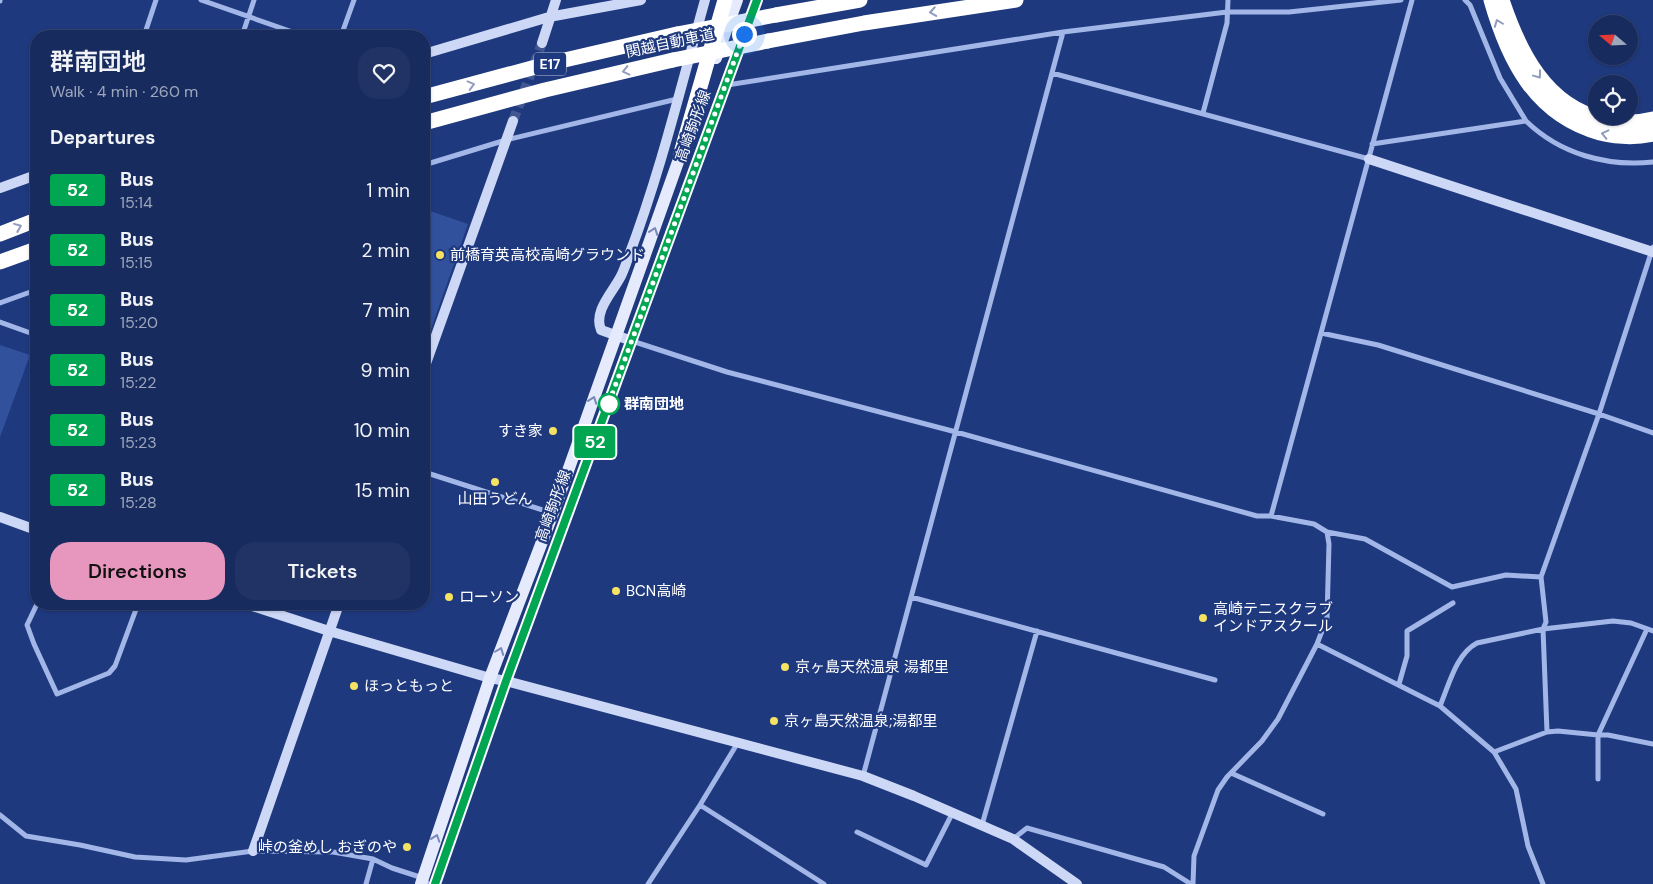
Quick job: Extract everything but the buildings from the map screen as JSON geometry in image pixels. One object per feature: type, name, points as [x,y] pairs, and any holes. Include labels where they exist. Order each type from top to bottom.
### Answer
[{"type":"highway","points":[[681,153],[725,0]]},
{"type":"highway","name":"関越自動車道","points":[[430,95],[543,65],[677,34],[860,0]]},
{"type":"highway","name":"関越自動車道","points":[[430,120],[545,90],[768,40],[1016,0]]},
{"type":"highway","points":[[1490,0],[1515,63],[1538,97],[1554,111],[1573,124],[1610,136],[1628,137],[1653,134]]},
{"type":"highway","points":[[1502,0],[1515,36],[1532,68],[1552,92],[1564,102],[1580,112],[1609,120],[1627,122],[1653,119]]},
{"type":"highway","points":[[0,234],[30,222]]},
{"type":"highway","points":[[0,262],[30,250]]},
{"type":"main road","name":"高崎駒形線","points":[[424,882],[490,678],[553,513],[737,0]]},
{"type":"main road","name":"高崎駒形線","points":[[435,884],[506,681],[757,0]]},
{"type":"street","points":[[146,30],[156,0]]},
{"type":"street","points":[[201,0],[286,30]]},
{"type":"street","points":[[244,30],[254,0]]},
{"type":"street","points":[[343,30],[354,0]]},
{"type":"street","points":[[542,43],[556,0]]},
{"type":"street","points":[[430,52],[549,17],[641,0]]},
{"type":"street","points":[[706,0],[647,209],[622,275],[603,306],[598,324],[601,330],[727,372],[956,432],[1257,516],[1271,516],[1314,524],[1327,532],[1365,539],[1452,587],[1506,575],[1541,577]]},
{"type":"street","points":[[1202,113],[1227,23],[1228,0]]},
{"type":"street","points":[[726,86],[1063,32],[1227,12],[1289,12],[1401,0]]},
{"type":"street","points":[[1271,516],[1412,0]]},
{"type":"street","points":[[1465,0],[1470,5],[1500,78],[1526,121],[1538,133],[1569,151],[1602,161],[1626,163],[1653,162]]},
{"type":"street","points":[[863,776],[1063,32]]},
{"type":"street","points":[[1052,73],[1369,159],[1652,250],[1599,414],[1541,577],[1546,622],[1543,629],[1547,732]]},
{"type":"street","points":[[430,163],[506,140],[678,99]]},
{"type":"street","points":[[430,352],[513,121]]},
{"type":"street","points":[[1372,144],[1526,121]]},
{"type":"street","points":[[0,188],[30,177]]},
{"type":"street","points":[[0,303],[30,292]]},
{"type":"street","points":[[0,322],[30,333]]},
{"type":"street","points":[[1321,332],[1378,345],[1599,414],[1653,433]]},
{"type":"street","points":[[430,474],[553,513]]},
{"type":"street","points":[[0,517],[30,528]]},
{"type":"street","points":[[1013,839],[1027,828],[1164,867],[1192,884],[1194,856],[1218,790],[1231,773],[1262,741],[1278,718],[1317,644],[1327,618],[1330,544],[1327,532]]},
{"type":"street","points":[[910,597],[1216,680]]},
{"type":"street","points":[[1398,684],[1406,656],[1407,631],[1453,603]]},
{"type":"street","points":[[34,610],[27,625],[57,694],[109,673],[115,666],[136,610]]},
{"type":"street","points":[[264,610],[490,678],[863,776],[954,812],[1013,839],[1077,884]]},
{"type":"street","points":[[253,851],[337,610]]},
{"type":"street","points":[[1440,706],[1462,656],[1468,648],[1477,643],[1543,629],[1613,621],[1631,623],[1653,631]]},
{"type":"street","points":[[1598,779],[1598,735],[1647,629]]},
{"type":"street","points":[[982,825],[1037,631]]},
{"type":"street","points":[[1317,644],[1440,706],[1494,752],[1516,789],[1528,846],[1543,884]]},
{"type":"street","points":[[1494,752],[1547,732],[1558,730],[1608,735],[1653,744]]},
{"type":"street","points":[[648,884],[700,805],[737,744]]},
{"type":"street","points":[[1231,773],[1323,814]]},
{"type":"street","points":[[700,805],[824,884]]},
{"type":"street","points":[[857,832],[926,865],[954,812]]},
{"type":"street","points":[[0,815],[26,836],[135,857],[186,860],[253,851],[333,852],[373,859],[424,882]]},
{"type":"street","points":[[366,884],[373,859]]},
{"type":"shaded area","points":[[430,211],[468,224],[430,332]]},
{"type":"shaded area","points":[[0,345],[30,355],[0,437]]},
{"type":"tunnel","points":[[513,121],[542,43]]},
{"type":"bus line","name":"52","points":[[435,884],[506,681],[757,0]]},
{"type":"place","name":"前橋育英高校高崎グラウンド","points":[[440,255]]},
{"type":"place","name":"群南団地","points":[[609,404]]},
{"type":"place","name":"すき家","points":[[553,431]]},
{"type":"place","name":"山田うどん","points":[[495,482]]},
{"type":"place","name":"BCN高崎","points":[[616,591]]},
{"type":"place","name":"ローソン","points":[[449,597]]},
{"type":"place","name":"高崎テニスクラブ インドアスクール","points":[[1203,618]]},
{"type":"place","name":"京ヶ島天然温泉 湯都里","points":[[785,667]]},
{"type":"place","name":"ほっともっと","points":[[354,686]]},
{"type":"place","name":"京ヶ島天然温泉;湯都里","points":[[774,721]]},
{"type":"place","name":"峠の釜めし おぎのや","points":[[407,847]]},
{"type":"route","points":[[609,404],[606,411],[744,34]]}]
